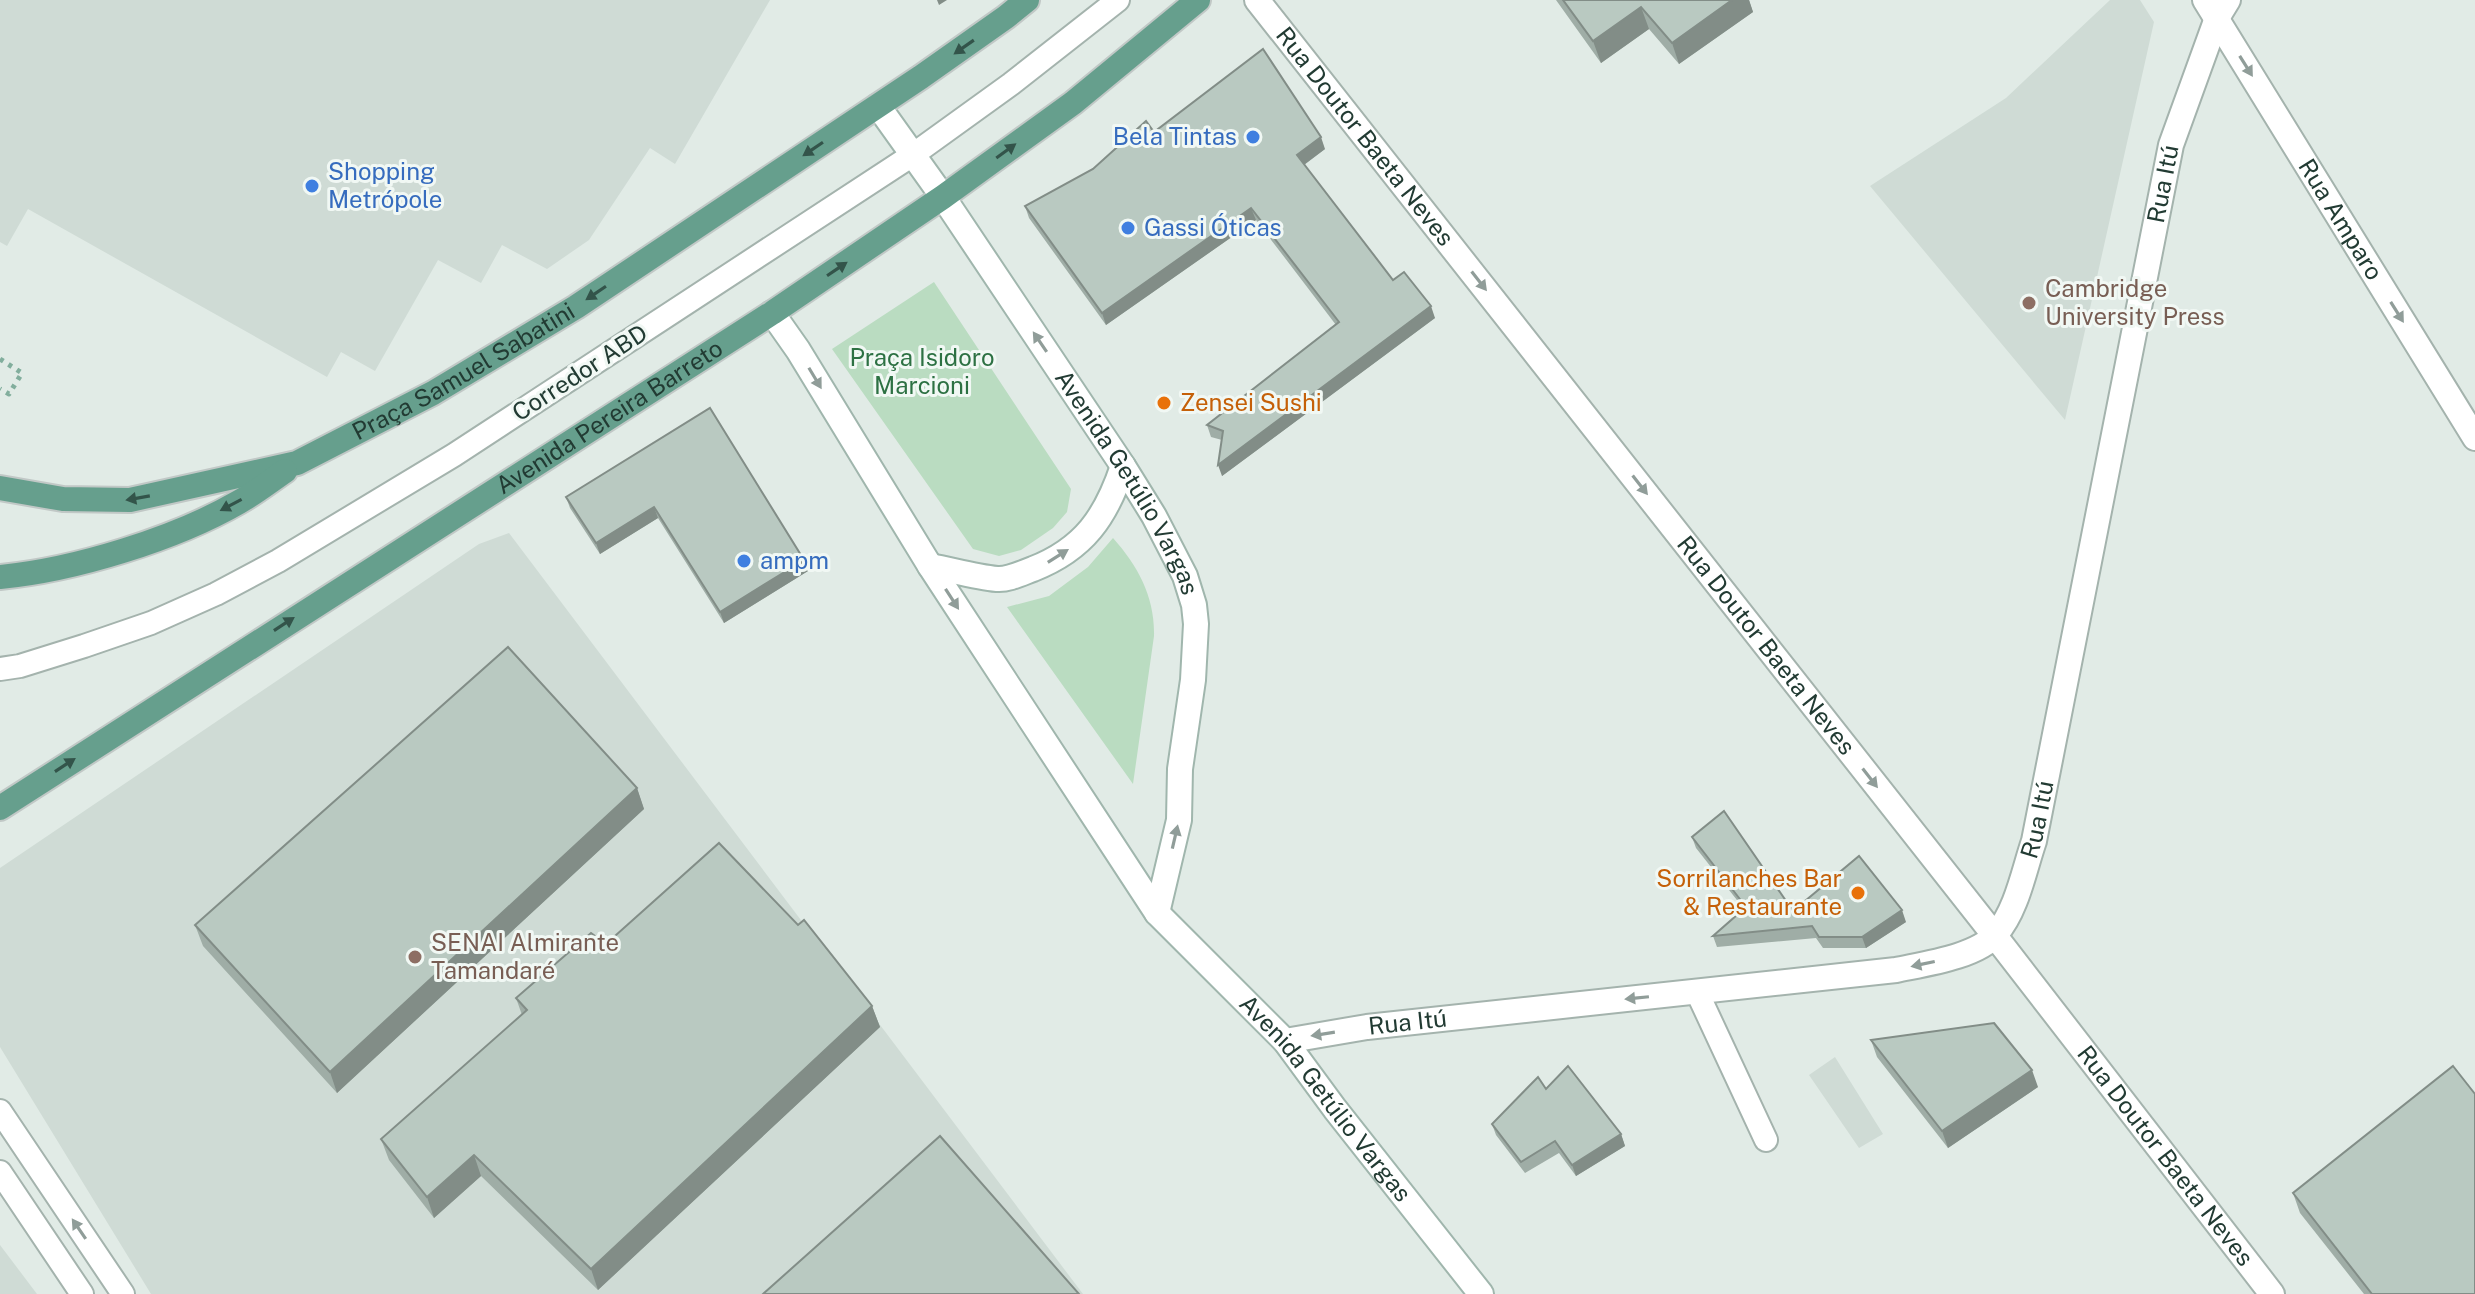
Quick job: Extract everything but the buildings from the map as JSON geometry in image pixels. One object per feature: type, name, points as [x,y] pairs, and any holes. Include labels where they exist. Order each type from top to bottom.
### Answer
[{"type":"main road","points":[[878,106],[1027,0]]},
{"type":"main road","name":"Avenida Pereira Barreto","points":[[0,808],[772,313],[943,197],[1073,103],[1198,0]]},
{"type":"main road","name":"Praça Samuel Sabatini","points":[[0,488],[63,499],[130,500],[297,463],[433,393],[576,307],[878,106]]},
{"type":"main road","points":[[0,577],[78,562],[169,536],[238,502],[297,463]]},
{"type":"street","name":"Rua Doutor Baeta Neves","points":[[1257,0],[1995,936],[2272,1294]]},
{"type":"street","name":"Rua Itú","points":[[1285,1041],[1367,1027],[1896,970],[1977,948],[1995,936],[2006,920],[2034,841],[2171,145],[2217,6]]},
{"type":"street","name":"Rua Amparo","points":[[2217,6],[2475,438]]},
{"type":"street","name":"Avenida Getúlio Vargas","points":[[878,106],[914,154],[1123,466],[1185,576],[1195,615],[1193,680],[1180,769],[1179,820],[1157,913]]},
{"type":"street","name":"Avenida Getúlio Vargas","points":[[772,313],[798,350],[930,566],[1157,913],[1285,1041],[1481,1294]]},
{"type":"street","points":[[930,566],[1000,579],[1048,563],[1090,532],[1113,497],[1123,466]]},
{"type":"lane","name":"Corredor ABD","points":[[0,669],[58,654],[151,623],[216,594],[278,561],[454,455],[914,154],[1096,20],[1118,0]]},
{"type":"lane","points":[[1697,992],[1766,1140]]},
{"type":"lane","points":[[0,1111],[123,1294]]},
{"type":"lane","points":[[0,1172],[82,1294]]},
{"type":"path","points":[[0,359],[22,373],[9,394],[0,389]]},
{"type":"shaded area","name":"Shopping Metrópole","points":[[0,0],[770,0],[675,164],[650,148],[589,240],[547,269],[502,245],[481,283],[438,260],[375,371],[341,352],[327,377],[28,209],[7,246],[0,242]]},
{"type":"shaded area","name":"Cambridge University Press","points":[[2110,0],[2140,0],[2154,22],[2065,420],[1870,186],[2006,98]]},
{"type":"shaded area","name":"SENAI Almirante Tamandaré","points":[[509,533],[1083,1294],[151,1294],[0,1047],[0,868],[479,544]]},
{"type":"shaded area","points":[[1835,1057],[1883,1134],[1859,1148],[1809,1075]]},
{"type":"shaded area","points":[[0,1245],[37,1294],[0,1294]]},
{"type":"green space","name":"Praça Isidoro Marcioni","points":[[934,282],[1071,489],[1067,512],[1053,528],[1021,550],[999,556],[973,549],[832,349]]},
{"type":"green space","points":[[1113,538],[1143,583],[1154,622],[1133,784],[1007,607],[1049,596],[1088,567]]},
{"type":"place","name":"Bela Tintas","points":[[1253,137]]},
{"type":"place","name":"Shopping Metrópole","points":[[312,186]]},
{"type":"place","name":"Gassi Óticas","points":[[1128,228]]},
{"type":"place","name":"Cambridge University Press","points":[[2029,303]]},
{"type":"place","name":"Zensei Sushi","points":[[1164,403]]},
{"type":"place","name":"ampm","points":[[744,561]]},
{"type":"place","name":"Sorrilanches Bar & Restaurante","points":[[1858,893]]},
{"type":"place","name":"SENAI Almirante Tamandaré","points":[[415,957]]}]
